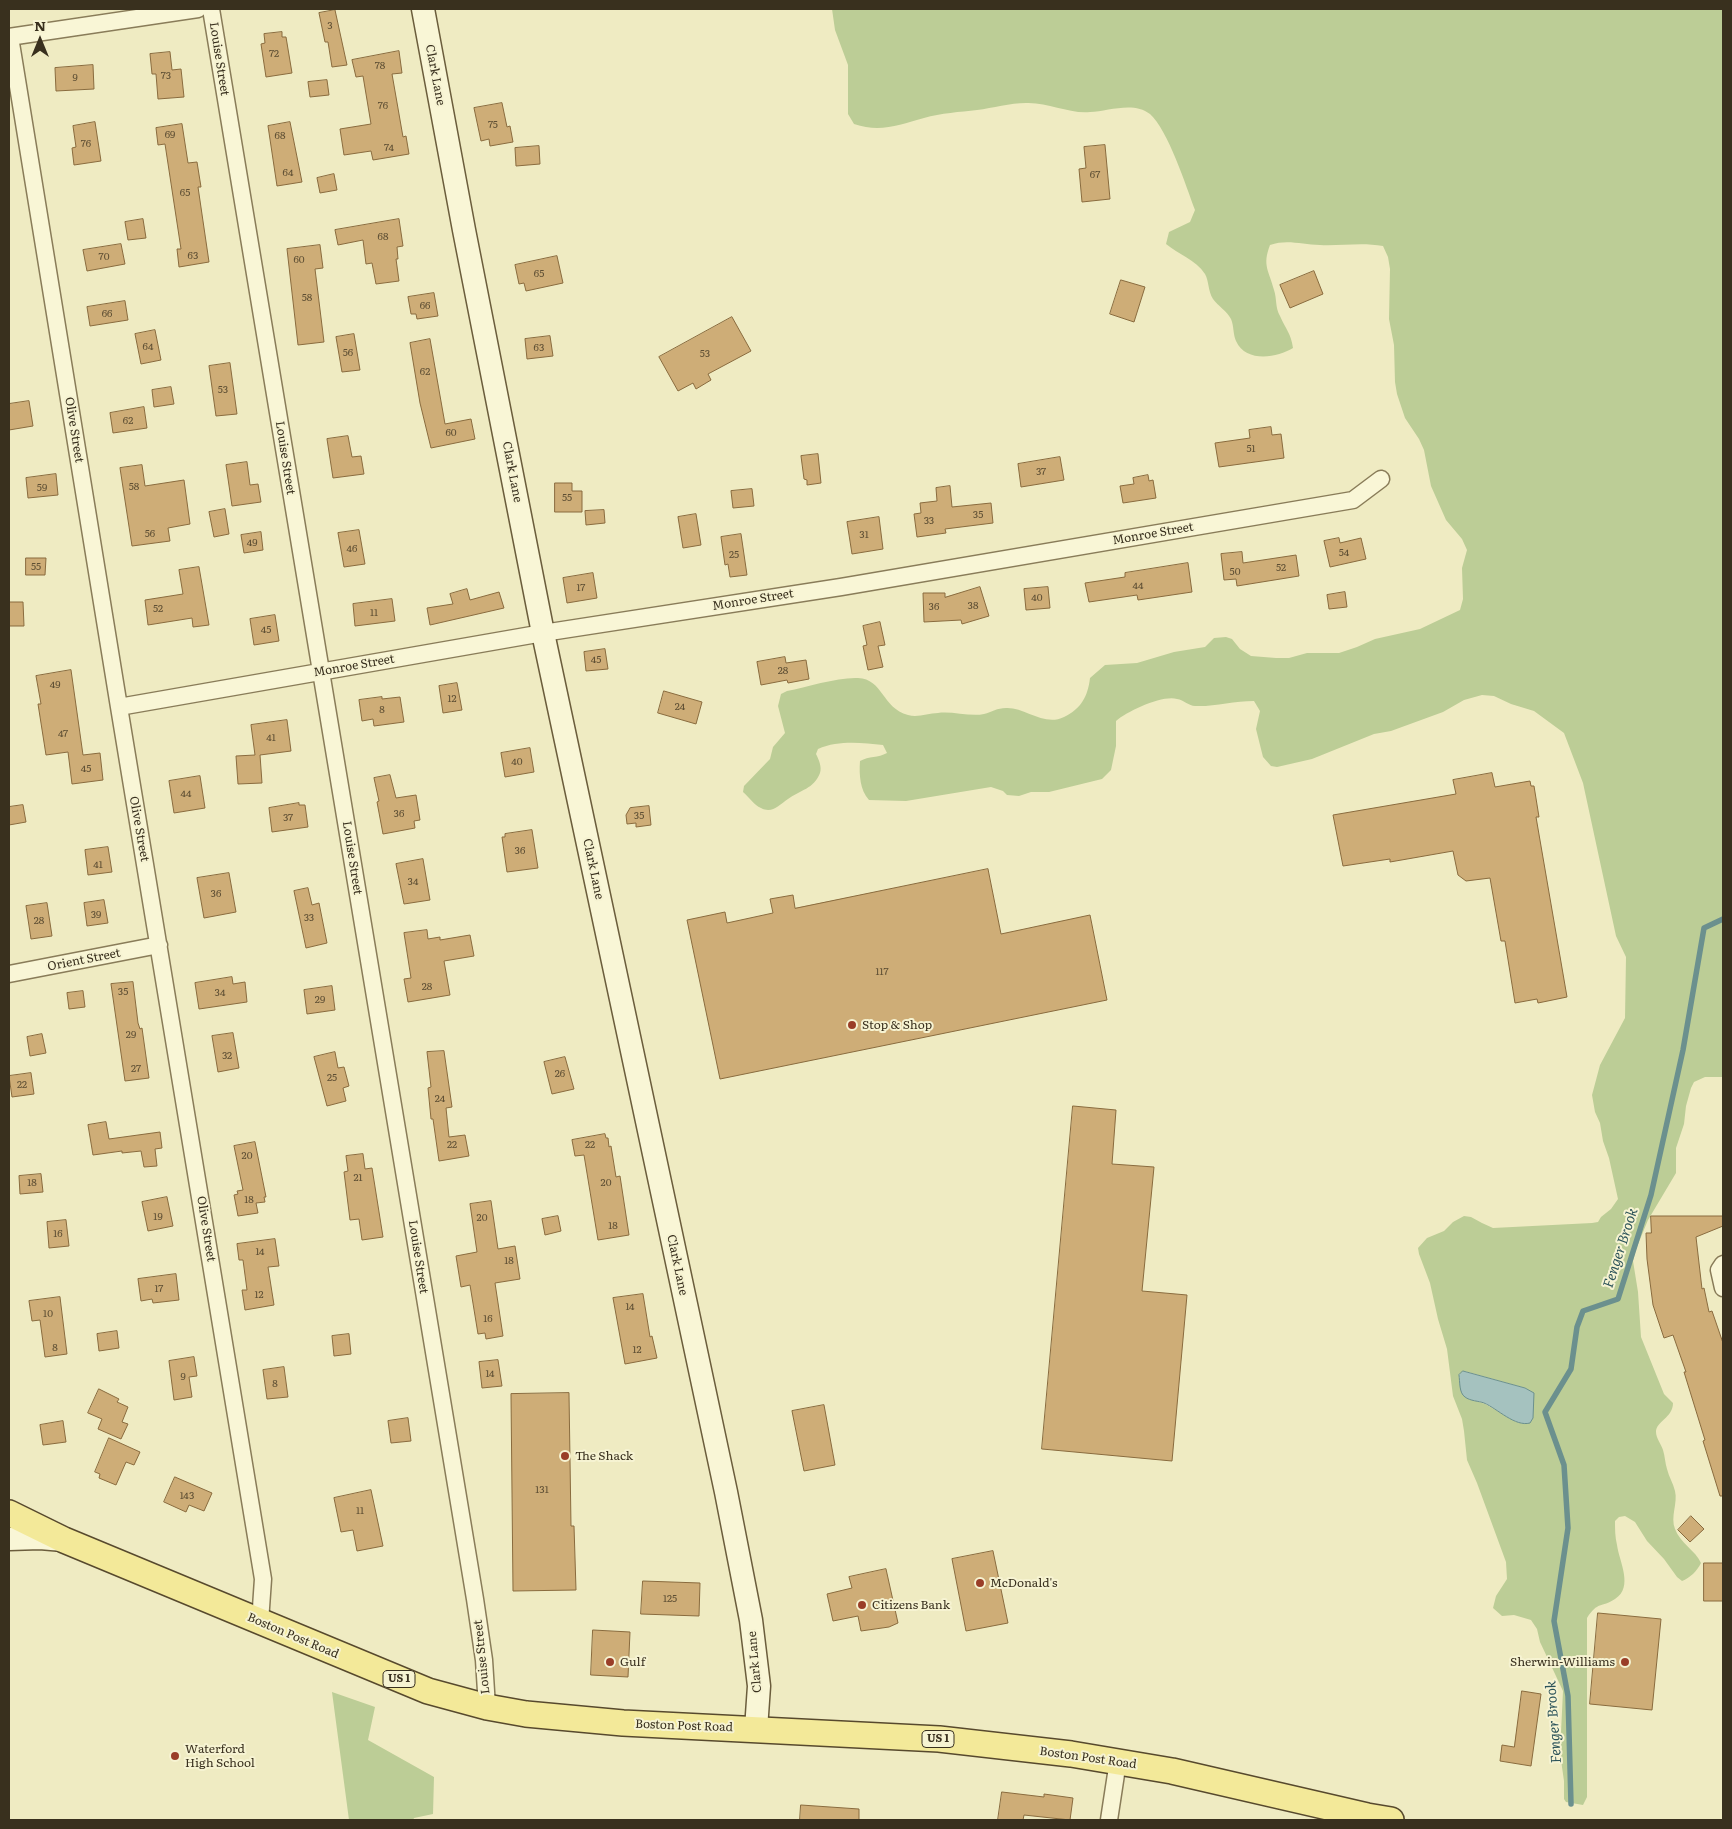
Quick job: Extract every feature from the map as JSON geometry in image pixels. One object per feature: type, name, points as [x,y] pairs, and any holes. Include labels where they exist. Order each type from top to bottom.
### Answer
[{"type":"main road","name":"Clark Lane","points":[[423,9],[543,633],[746,1591],[759,1686],[756,1729]]},
{"type":"main road","name":"Boston Post Road","points":[[9,1514],[64,1540],[428,1691],[488,1707],[526,1714],[623,1723],[939,1739],[1118,1761],[1172,1771],[1391,1820]]},
{"type":"main road","points":[[9,1539],[40,1538],[64,1540]]},
{"type":"street","points":[[9,37],[198,9]]},
{"type":"street","name":"Louise Street","points":[[211,9],[476,1600],[488,1707]]},
{"type":"street","name":"Olive Street","points":[[9,37],[264,1579],[260,1622]]},
{"type":"street","name":"Monroe Street","points":[[119,707],[543,633],[841,586],[1353,500],[1382,479]]},
{"type":"street","name":"Orient Street","points":[[9,974],[159,945]]},
{"type":"street","points":[[1723,1264],[1718,1270],[1723,1288]]},
{"type":"street","points":[[1109,1820],[1118,1761]]},
{"type":"green space","points":[[832,9],[1723,9],[1723,1077],[1705,1077],[1694,1082],[1691,1088],[1684,1124],[1676,1148],[1676,1173],[1648,1220],[1633,1261],[1638,1292],[1641,1337],[1664,1394],[1673,1403],[1668,1416],[1659,1425],[1656,1432],[1676,1496],[1675,1529],[1680,1539],[1696,1555],[1701,1563],[1693,1574],[1682,1581],[1647,1541],[1635,1522],[1625,1516],[1619,1517],[1615,1521],[1616,1542],[1625,1581],[1624,1588],[1615,1599],[1594,1609],[1587,1618],[1587,1797],[1583,1805],[1566,1802],[1564,1799],[1564,1781],[1560,1753],[1563,1691],[1540,1642],[1537,1629],[1531,1620],[1514,1615],[1502,1616],[1493,1608],[1496,1596],[1507,1579],[1506,1562],[1467,1460],[1462,1419],[1453,1396],[1447,1349],[1430,1283],[1418,1248],[1427,1238],[1444,1231],[1453,1222],[1464,1216],[1471,1217],[1493,1228],[1592,1223],[1598,1222],[1618,1199],[1592,1095],[1600,1065],[1625,1018],[1626,957],[1616,936],[1583,783],[1564,733],[1534,711],[1511,704],[1494,696],[1482,695],[1464,700],[1443,712],[1391,731],[1374,734],[1312,759],[1277,767],[1271,766],[1263,757],[1256,729],[1260,711],[1254,701],[1195,706],[1171,698],[1145,705],[1116,721],[1116,746],[1111,770],[1102,779],[1049,792],[1031,792],[1019,796],[1007,795],[1003,791],[991,787],[906,801],[869,800],[861,782],[860,761],[887,753],[883,745],[850,743],[834,744],[818,749],[816,754],[821,768],[814,783],[775,808],[765,810],[761,808],[743,792],[744,786],[770,759],[773,747],[785,733],[778,706],[781,694],[787,691],[832,681],[858,678],[873,683],[893,706],[908,715],[943,713],[979,715],[1006,708],[1020,710],[1049,720],[1064,717],[1075,710],[1083,701],[1090,678],[1105,665],[1137,663],[1174,652],[1205,647],[1214,638],[1226,637],[1232,639],[1240,649],[1251,656],[1289,658],[1307,653],[1339,653],[1375,639],[1420,629],[1460,610],[1463,599],[1462,568],[1467,550],[1462,539],[1446,520],[1431,486],[1424,450],[1405,418],[1397,394],[1394,345],[1389,319],[1390,269],[1388,257],[1383,246],[1375,245],[1320,245],[1289,242],[1270,245],[1266,263],[1267,268],[1275,293],[1277,309],[1290,335],[1293,348],[1271,356],[1254,356],[1241,348],[1236,341],[1232,322],[1229,316],[1213,299],[1205,274],[1192,261],[1166,244],[1169,232],[1190,222],[1195,210],[1170,145],[1157,122],[1150,114],[1144,110],[1129,107],[1082,112],[1042,104],[1020,103],[937,115],[889,127],[863,127],[854,124],[848,114],[848,65],[835,30]],"holes":[[[1464,1371],[1525,1388],[1533,1393],[1517,1422],[1485,1404],[1465,1397],[1459,1375]]]},
{"type":"green space","points":[[332,1692],[375,1707],[368,1740],[434,1777],[433,1814],[414,1818],[413,1820],[349,1820]]},
{"type":"water","points":[[1463,1371],[1525,1388],[1534,1393],[1533,1418],[1530,1423],[1524,1424],[1513,1420],[1484,1403],[1465,1397],[1461,1390],[1459,1375]]},
{"type":"building","points":[[335,10],[347,65],[332,67],[328,42],[325,42],[319,13]]},
{"type":"building","points":[[282,32],[282,37],[286,37],[292,73],[266,77],[261,44],[265,43],[264,34]]},
{"type":"building","points":[[399,51],[402,73],[392,74],[403,137],[406,136],[409,154],[373,160],[371,151],[344,155],[340,129],[371,124],[363,76],[356,77],[352,60]]},
{"type":"building","points":[[170,52],[172,70],[181,69],[184,97],[158,99],[156,74],[152,74],[150,54]]},
{"type":"building","points":[[93,65],[94,89],[56,91],[55,68]]},
{"type":"building","points":[[327,80],[329,95],[310,97],[308,82]]},
{"type":"building","points":[[502,103],[507,127],[510,126],[513,142],[490,146],[489,139],[481,141],[474,108]]},
{"type":"building","points":[[95,122],[101,161],[74,165],[72,148],[76,147],[73,126]]},
{"type":"building","points":[[290,122],[302,182],[277,186],[268,126]]},
{"type":"building","points":[[182,124],[188,163],[197,162],[201,187],[198,187],[209,262],[179,267],[177,249],[181,249],[165,144],[158,145],[156,128]]},
{"type":"building","points":[[1105,145],[1110,199],[1082,202],[1079,169],[1086,168],[1084,147]]},
{"type":"building","points":[[539,146],[540,164],[516,166],[515,148]]},
{"type":"building","points":[[334,174],[337,190],[320,193],[317,178]]},
{"type":"building","points":[[143,219],[146,238],[128,240],[125,222]]},
{"type":"building","points":[[399,219],[403,246],[397,247],[398,259],[396,259],[399,281],[376,284],[372,263],[366,264],[363,240],[338,245],[335,230]]},
{"type":"building","points":[[121,244],[125,264],[87,271],[83,250]]},
{"type":"building","points":[[320,245],[323,268],[315,269],[324,342],[298,345],[287,249]]},
{"type":"building","points":[[557,256],[563,283],[526,291],[524,283],[519,284],[515,265]]},
{"type":"building","points":[[1314,271],[1323,294],[1290,308],[1280,285]]},
{"type":"building","points":[[1121,280],[1145,287],[1134,322],[1110,314]]},
{"type":"building","points":[[434,293],[438,316],[417,319],[416,314],[411,314],[408,297]]},
{"type":"building","points":[[125,301],[128,320],[90,326],[87,307]]},
{"type":"building","points":[[732,317],[751,351],[708,374],[711,380],[696,389],[693,383],[678,391],[659,357]]},
{"type":"building","points":[[155,330],[161,360],[141,364],[135,334]]},
{"type":"building","points":[[354,334],[360,370],[342,372],[336,337]]},
{"type":"building","points":[[550,336],[553,356],[527,359],[525,339]]},
{"type":"building","points":[[430,339],[445,424],[471,419],[475,439],[431,448],[420,403],[410,343]]},
{"type":"building","points":[[230,363],[237,414],[216,416],[209,366]]},
{"type":"building","points":[[171,387],[174,404],[154,407],[152,390]]},
{"type":"building","points":[[29,401],[33,426],[9,430],[9,404]]},
{"type":"building","points":[[144,407],[147,428],[113,433],[110,413]]},
{"type":"building","points":[[1271,427],[1272,435],[1281,434],[1284,458],[1219,467],[1215,443],[1250,438],[1249,430]]},
{"type":"building","points":[[348,436],[352,457],[361,456],[364,474],[333,478],[327,439]]},
{"type":"building","points":[[818,454],[821,483],[807,485],[807,480],[804,479],[801,456]]},
{"type":"building","points":[[1060,457],[1064,480],[1021,487],[1018,464]]},
{"type":"building","points":[[247,462],[250,485],[258,484],[261,502],[232,506],[226,465]]},
{"type":"building","points":[[142,465],[145,486],[184,480],[190,524],[168,528],[170,541],[132,546],[120,468]]},
{"type":"building","points":[[56,474],[58,495],[28,498],[26,478]]},
{"type":"building","points":[[1148,475],[1149,481],[1153,480],[1156,498],[1123,503],[1120,486],[1134,484],[1133,478]]},
{"type":"building","points":[[555,483],[572,483],[572,491],[582,491],[582,512],[555,512]]},
{"type":"building","points":[[950,486],[952,507],[991,503],[993,523],[945,529],[946,533],[917,537],[914,514],[921,513],[920,503],[937,501],[936,488]]},
{"type":"building","points":[[752,489],[754,506],[733,508],[731,491]]},
{"type":"building","points":[[225,509],[229,534],[214,537],[209,512]]},
{"type":"building","points":[[604,510],[605,523],[586,525],[585,511]]},
{"type":"building","points":[[696,514],[701,545],[683,548],[678,517]]},
{"type":"building","points":[[879,517],[883,549],[852,554],[847,522]]},
{"type":"building","points":[[359,530],[365,564],[344,567],[338,533]]},
{"type":"building","points":[[261,532],[263,550],[244,553],[241,535]]},
{"type":"building","points":[[741,534],[747,575],[730,577],[728,564],[725,565],[721,537]]},
{"type":"building","points":[[1339,538],[1340,543],[1361,538],[1366,559],[1330,567],[1324,541]]},
{"type":"building","points":[[1242,552],[1243,563],[1296,555],[1299,576],[1237,586],[1236,579],[1224,580],[1221,554]]},
{"type":"building","points":[[26,558],[46,558],[45,575],[26,575]]},
{"type":"building","points":[[1188,563],[1192,592],[1138,600],[1137,595],[1089,602],[1085,583],[1125,577],[1125,573]]},
{"type":"building","points":[[199,567],[209,625],[193,627],[192,618],[148,625],[145,600],[183,594],[179,570]]},
{"type":"building","points":[[593,573],[597,598],[567,603],[563,578]]},
{"type":"building","points":[[980,587],[989,616],[962,624],[961,620],[924,622],[923,593],[945,593],[945,597]]},
{"type":"building","points":[[1048,587],[1050,608],[1026,610],[1024,589]]},
{"type":"building","points":[[467,589],[470,600],[499,592],[504,608],[430,625],[427,608],[453,604],[450,594]]},
{"type":"building","points":[[1345,592],[1347,607],[1329,609],[1327,595]]},
{"type":"building","points":[[392,599],[395,621],[355,626],[353,604]]},
{"type":"building","points":[[9,602],[23,602],[24,626],[9,626]]},
{"type":"building","points":[[275,615],[279,641],[254,645],[250,619]]},
{"type":"building","points":[[880,622],[885,645],[878,646],[883,667],[868,670],[863,646],[867,645],[863,626]]},
{"type":"building","points":[[605,649],[608,669],[586,671],[584,652]]},
{"type":"building","points":[[785,657],[786,663],[806,660],[809,679],[788,683],[787,680],[761,685],[757,662]]},
{"type":"building","points":[[71,670],[83,755],[100,753],[103,780],[72,784],[68,752],[46,755],[38,704],[41,704],[36,676]]},
{"type":"building","points":[[457,683],[462,710],[443,713],[439,686]]},
{"type":"building","points":[[664,691],[702,702],[696,724],[658,713]]},
{"type":"building","points":[[382,697],[382,699],[400,697],[404,722],[374,726],[373,719],[362,721],[359,700]]},
{"type":"building","points":[[287,720],[291,751],[260,755],[262,783],[238,784],[236,756],[255,755],[251,725]]},
{"type":"building","points":[[530,748],[534,772],[505,777],[501,753]]},
{"type":"building","points":[[1492,773],[1495,787],[1530,781],[1531,786],[1534,786],[1539,817],[1536,817],[1567,997],[1538,1003],[1537,999],[1515,1003],[1505,941],[1501,941],[1490,878],[1466,881],[1458,875],[1453,851],[1390,862],[1390,859],[1343,866],[1333,815],[1456,794],[1453,780]]},
{"type":"building","points":[[390,775],[396,798],[416,795],[420,820],[414,821],[415,828],[383,834],[374,778]]},
{"type":"building","points":[[200,776],[205,808],[174,813],[169,781]]},
{"type":"building","points":[[299,803],[299,805],[305,805],[308,827],[272,832],[269,808]]},
{"type":"building","points":[[23,805],[26,822],[9,825],[9,807]]},
{"type":"building","points":[[649,806],[651,825],[636,827],[636,823],[627,824],[626,815],[630,808]]},
{"type":"building","points":[[532,830],[538,868],[507,872],[502,837],[505,837],[505,834]]},
{"type":"building","points":[[108,847],[112,872],[88,875],[85,850]]},
{"type":"building","points":[[423,859],[430,900],[404,904],[396,864]]},
{"type":"building","points":[[988,869],[1001,934],[1090,915],[1107,1000],[720,1079],[687,920],[725,912],[727,923],[773,913],[770,899],[793,895],[795,908]]},
{"type":"building","points":[[229,873],[236,912],[204,918],[197,878]]},
{"type":"building","points":[[308,888],[312,905],[319,903],[327,943],[306,948],[294,891]]},
{"type":"building","points":[[104,900],[108,923],[87,926],[84,903]]},
{"type":"building","points":[[47,903],[52,936],[31,939],[26,906]]},
{"type":"building","points":[[427,930],[428,939],[440,937],[440,940],[470,935],[474,956],[444,961],[450,995],[408,1002],[404,979],[411,978],[404,933]]},
{"type":"building","points":[[232,977],[233,984],[245,982],[247,1002],[199,1009],[195,983]]},
{"type":"building","points":[[133,982],[138,1023],[140,1029],[142,1028],[149,1078],[125,1081],[111,984]]},
{"type":"building","points":[[332,986],[335,1010],[307,1014],[304,990]]},
{"type":"building","points":[[83,991],[85,1007],[69,1009],[67,993]]},
{"type":"building","points":[[233,1033],[239,1068],[218,1072],[212,1036]]},
{"type":"building","points":[[42,1034],[46,1053],[30,1056],[27,1037]]},
{"type":"building","points":[[444,1051],[452,1107],[446,1108],[449,1137],[465,1135],[469,1156],[439,1161],[433,1119],[431,1119],[428,1088],[431,1087],[427,1052]]},
{"type":"building","points":[[335,1052],[338,1068],[344,1067],[349,1086],[343,1088],[346,1101],[327,1106],[314,1057]]},
{"type":"building","points":[[565,1057],[574,1089],[552,1094],[544,1062]]},
{"type":"building","points":[[31,1073],[34,1094],[12,1097],[9,1076]]},
{"type":"building","points":[[1073,1106],[1116,1110],[1112,1164],[1154,1167],[1142,1291],[1187,1295],[1172,1461],[1042,1449]]},
{"type":"building","points":[[106,1122],[109,1139],[160,1132],[162,1148],[155,1149],[157,1166],[144,1167],[141,1151],[122,1153],[122,1151],[93,1155],[88,1125]]},
{"type":"building","points":[[605,1134],[606,1138],[608,1138],[609,1147],[611,1146],[616,1177],[620,1176],[629,1235],[598,1240],[584,1155],[575,1156],[572,1140]]},
{"type":"building","points":[[255,1142],[266,1197],[264,1197],[265,1202],[256,1203],[258,1213],[238,1216],[234,1195],[238,1194],[237,1191],[243,1190],[234,1146]]},
{"type":"building","points":[[363,1154],[365,1169],[372,1168],[383,1237],[362,1240],[359,1219],[350,1220],[344,1172],[348,1171],[346,1156]]},
{"type":"building","points":[[41,1174],[43,1192],[20,1194],[19,1176]]},
{"type":"building","points":[[167,1197],[173,1226],[148,1231],[142,1202]]},
{"type":"building","points":[[491,1201],[498,1249],[515,1246],[520,1279],[495,1283],[503,1336],[486,1339],[485,1333],[478,1334],[470,1285],[461,1287],[456,1256],[477,1252],[470,1204]]},
{"type":"building","points":[[558,1216],[561,1231],[545,1235],[542,1219]]},
{"type":"building","points":[[1651,1216],[1723,1216],[1723,1226],[1696,1237],[1702,1289],[1704,1288],[1709,1312],[1712,1311],[1723,1343],[1723,1496],[1720,1496],[1684,1372],[1686,1372],[1673,1335],[1664,1338],[1653,1305],[1647,1259],[1646,1233],[1651,1233]]},
{"type":"building","points":[[66,1220],[69,1246],[49,1248],[47,1222]]},
{"type":"building","points":[[275,1239],[279,1266],[268,1267],[274,1305],[245,1310],[242,1290],[247,1290],[243,1260],[239,1260],[237,1244]]},
{"type":"building","points":[[176,1274],[179,1300],[153,1303],[152,1299],[141,1301],[138,1279]]},
{"type":"building","points":[[643,1294],[650,1337],[652,1336],[657,1358],[625,1364],[613,1298]]},
{"type":"building","points":[[60,1297],[67,1354],[45,1357],[40,1320],[32,1321],[29,1301]]},
{"type":"building","points":[[117,1331],[119,1348],[99,1351],[97,1334]]},
{"type":"building","points":[[349,1334],[351,1354],[334,1356],[332,1336]]},
{"type":"building","points":[[194,1357],[197,1376],[189,1377],[192,1397],[174,1400],[169,1361]]},
{"type":"building","points":[[498,1360],[502,1386],[482,1388],[479,1362]]},
{"type":"building","points":[[284,1367],[288,1397],[267,1399],[263,1370]]},
{"type":"building","points":[[99,1389],[119,1399],[117,1402],[128,1407],[122,1422],[128,1424],[121,1439],[98,1429],[102,1419],[88,1413]]},
{"type":"building","points":[[569,1393],[571,1526],[574,1526],[576,1590],[513,1591],[511,1394]]},
{"type":"building","points":[[824,1405],[835,1465],[804,1471],[792,1411]]},
{"type":"building","points":[[408,1418],[411,1441],[391,1443],[388,1421]]},
{"type":"building","points":[[63,1421],[66,1442],[43,1445],[40,1425]]},
{"type":"building","points":[[109,1438],[140,1452],[134,1465],[126,1462],[116,1485],[99,1478],[100,1474],[95,1472]]},
{"type":"building","points":[[175,1477],[212,1493],[204,1511],[189,1505],[186,1512],[164,1502]]},
{"type":"building","points":[[371,1490],[383,1546],[357,1551],[353,1530],[341,1532],[334,1498]]},
{"type":"building","points":[[1691,1516],[1704,1529],[1690,1542],[1678,1530]]},
{"type":"building","name":"McDonald's","points":[[993,1551],[1008,1623],[966,1631],[952,1559]]},
{"type":"building","points":[[1704,1563],[1723,1563],[1723,1601],[1704,1601]]},
{"type":"building","name":"Citizens Bank","points":[[886,1569],[898,1623],[889,1627],[861,1631],[858,1616],[833,1621],[827,1594],[852,1588],[849,1577]]},
{"type":"building","points":[[643,1581],[700,1583],[699,1616],[641,1614]]},
{"type":"building","name":"Sherwin-Williams","points":[[1598,1613],[1661,1619],[1652,1710],[1590,1704]]},
{"type":"building","name":"Gulf","points":[[593,1630],[630,1632],[628,1677],[591,1675]]},
{"type":"building","points":[[1522,1691],[1541,1694],[1531,1766],[1500,1761],[1502,1745],[1514,1747]]},
{"type":"building","points":[[1002,1792],[1044,1797],[1044,1794],[1073,1798],[1070,1820],[1024,1815],[1023,1820],[998,1820]]},
{"type":"building","points":[[801,1805],[859,1809],[859,1820],[800,1820]]},
{"type":"waterway","name":"Fenger Brook","points":[[1571,1804],[1568,1696],[1554,1621],[1568,1528],[1564,1465],[1545,1412],[1571,1369],[1577,1327],[1583,1311],[1618,1299],[1651,1195],[1683,1050],[1704,928],[1723,919]]},
{"type":"place","name":"Stop & Shop","points":[[852,1025]]},
{"type":"place","name":"The Shack","points":[[565,1456]]},
{"type":"place","name":"McDonald's","points":[[980,1583]]},
{"type":"place","name":"Citizens Bank","points":[[862,1605]]},
{"type":"place","name":"Gulf","points":[[610,1662]]},
{"type":"place","name":"Sherwin-Williams","points":[[1625,1662]]},
{"type":"place","name":"Waterford High School","points":[[175,1756]]}]
